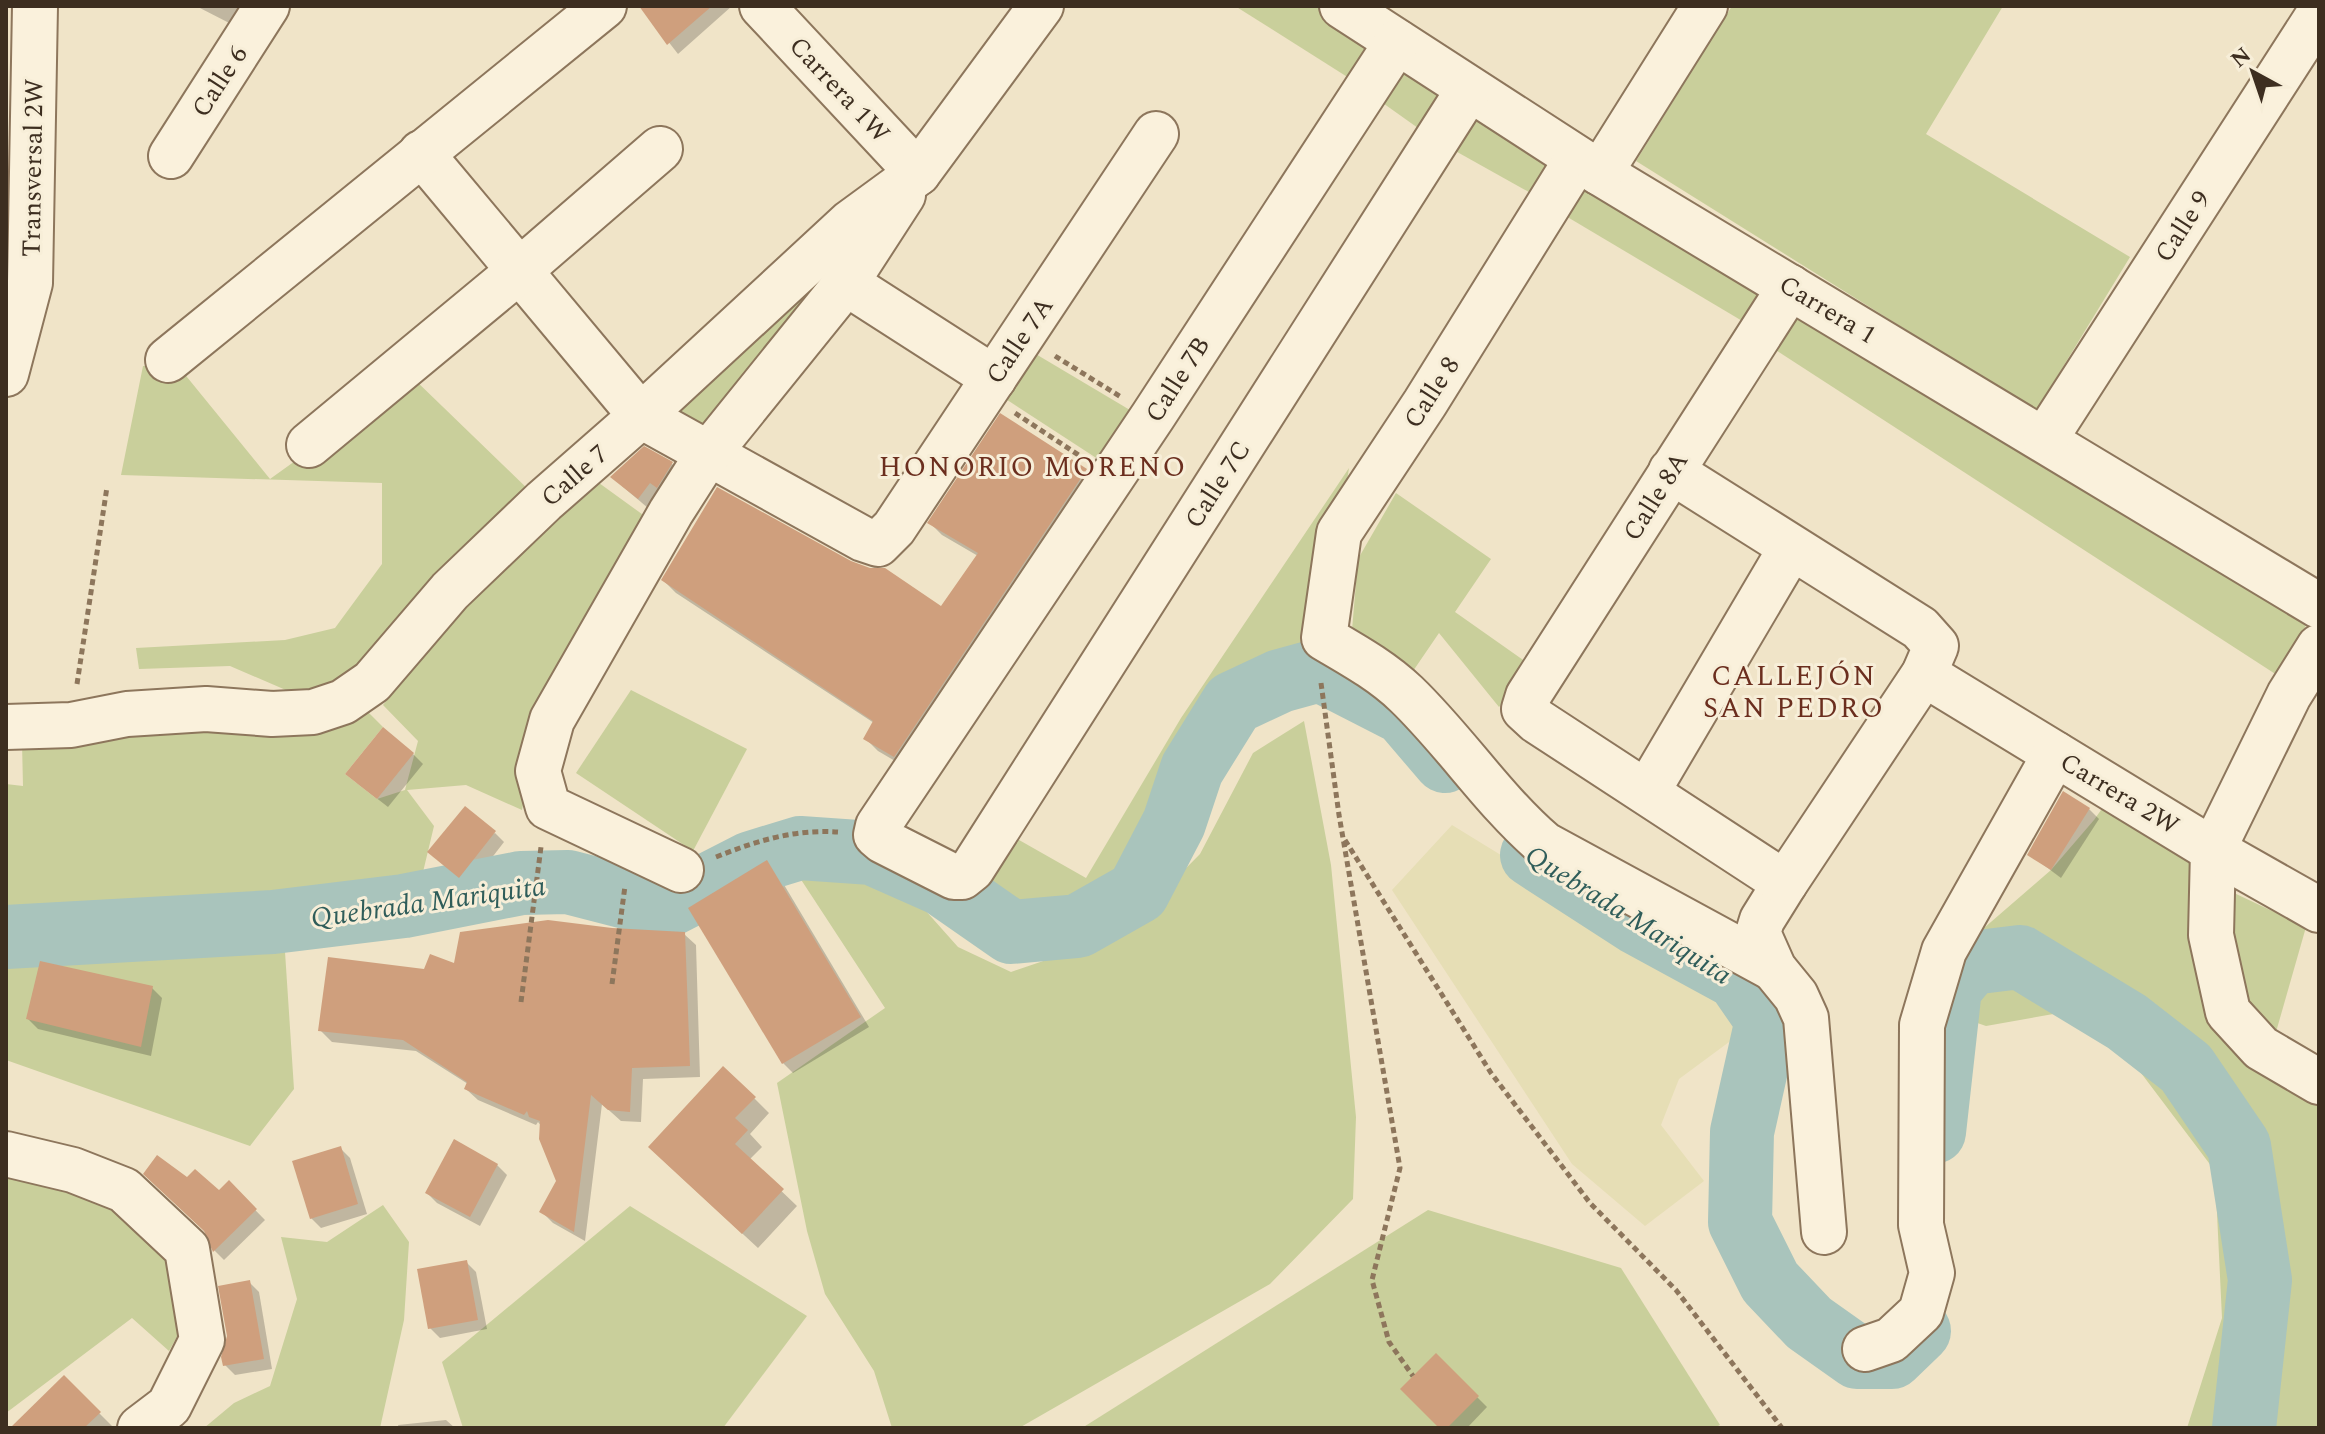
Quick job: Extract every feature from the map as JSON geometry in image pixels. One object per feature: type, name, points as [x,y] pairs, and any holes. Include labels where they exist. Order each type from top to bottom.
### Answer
[{"type":"street","name":"Transversal 2W","points":[[6,374],[30,283],[35,6]]},
{"type":"street","name":"Calle 6","points":[[171,156],[267,6]]},
{"type":"street","points":[[168,360],[604,6]]},
{"type":"street","name":"Carrera 1W","points":[[762,6],[918,173]]},
{"type":"street","name":"Calle 7","points":[[6,727],[71,725],[127,714],[206,709],[272,714],[313,712],[343,702],[372,682],[450,591],[544,501],[851,222],[918,173],[1041,6]]},
{"type":"street","name":"Carrera 1","points":[[1342,6],[1588,166],[2319,606]]},
{"type":"street","name":"Calle 8","points":[[1324,638],[1339,533],[1588,166],[1705,6]]},
{"type":"street","name":"Calle 9","points":[[2045,439],[2319,14]]},
{"type":"street","name":"Calle 7B","points":[[876,835],[878,826],[1153,416],[1397,42]]},
{"type":"street","name":"Calle 7C","points":[[876,835],[954,877],[962,877],[972,869],[1469,89]]},
{"type":"street","name":"Calle 7A","points":[[708,454],[863,539],[878,544],[894,528],[1156,134]]},
{"type":"street","points":[[309,445],[660,149]]},
{"type":"street","points":[[421,153],[641,416],[708,454]]},
{"type":"street","points":[[681,870],[548,807],[538,771],[552,720],[671,512],[708,454],[846,283],[918,173]]},
{"type":"street","points":[[846,283],[989,385]]},
{"type":"street","name":"Calle 8A","points":[[1647,792],[1537,721],[1524,709],[1528,696],[1790,287]]},
{"type":"street","points":[[1671,471],[1920,628],[1936,646],[1924,674],[1785,883],[1762,920],[1758,933],[1774,969],[1796,996],[1806,1018],[1824,1232]]},
{"type":"street","points":[[1785,883],[1647,792],[1791,548]]},
{"type":"street","points":[[1324,638],[1381,672],[1407,695],[1518,821],[1544,844],[1774,969]]},
{"type":"street","points":[[2319,647],[2301,696],[2213,850],[2211,935],[2228,1012],[2261,1048],[2319,1082]]},
{"type":"street","name":"Carrera 2W","points":[[1924,674],[2213,850],[2319,910]]},
{"type":"street","points":[[1865,1349],[1891,1340],[1921,1312],[1932,1273],[1921,1225],[1922,1025],[1944,951],[2055,754]]},
{"type":"street","points":[[6,1154],[73,1170],[124,1190],[187,1249],[202,1340],[169,1406],[140,1428]]},
{"type":"path","points":[[1022,336],[1153,416]]},
{"type":"path","points":[[989,385],[1112,477]]},
{"type":"path","points":[[71,725],[107,487]]},
{"type":"path","points":[[1324,638],[1320,670],[1342,836],[1400,1168],[1372,1280],[1389,1342],[1413,1376]]},
{"type":"path","points":[[521,1002],[548,807]]},
{"type":"path","points":[[681,870],[764,838],[820,831],[876,835]]},
{"type":"path","points":[[1342,836],[1491,1073],[1590,1203],[1676,1290],[1782,1428]]},
{"type":"path","points":[[612,984],[630,846]]},
{"type":"shaded area","points":[[1452,825],[1728,995],[1748,1028],[1679,1079],[1661,1125],[1704,1181],[1645,1226],[1572,1164],[1392,890]]},
{"type":"green space","points":[[1235,6],[1319,6],[1373,40],[1349,78]]},
{"type":"green space","points":[[1732,6],[2003,6],[1926,134],[2130,257],[2036,411],[1636,161]]},
{"type":"green space","points":[[1392,63],[1448,97],[1425,133],[1373,96]]},
{"type":"green space","points":[[1472,113],[1555,163],[1536,196],[1450,148]]},
{"type":"green space","points":[[1581,178],[1767,288],[1749,325],[1559,212]]},
{"type":"green space","points":[[857,226],[717,433],[660,411]]},
{"type":"green space","points":[[1798,303],[2311,615],[2280,677],[1771,347]]},
{"type":"green space","points":[[1029,350],[1135,413],[1104,463],[998,394]]},
{"type":"green space","points":[[143,366],[178,366],[270,479],[412,377],[534,495],[350,679],[302,697],[230,666],[139,669],[136,648],[285,640],[335,628],[382,564],[382,483],[121,475]]},
{"type":"green space","points":[[1349,468],[1324,638],[1263,661],[1222,692],[1191,740],[1145,857],[1115,892],[1080,911],[1014,922],[965,880],[1005,832],[1086,878],[1181,718]]},
{"type":"green space","points":[[588,475],[646,517],[543,707],[522,810],[466,785],[407,790],[434,826],[418,893],[282,906],[294,1089],[250,1146],[6,1060],[6,784],[23,786],[22,743],[109,724],[307,732],[368,712],[383,727],[345,774],[377,799],[405,790],[418,741],[383,705],[468,603]]},
{"type":"green space","points":[[1396,493],[1491,559],[1455,612],[1533,667],[1499,707],[1439,633],[1411,674],[1351,642],[1358,559]]},
{"type":"green space","points":[[631,690],[747,749],[693,851],[576,773]]},
{"type":"green space","points":[[1304,721],[1331,865],[1356,1117],[1353,1199],[1270,1284],[1019,1428],[892,1428],[874,1371],[825,1294],[807,1231],[777,1083],[885,1008],[798,875],[843,869],[909,892],[958,947],[1011,972],[1120,935],[1200,854],[1253,753]]},
{"type":"green space","points":[[2106,803],[2168,826],[2196,875],[2306,927],[2276,1032],[2319,1099],[2319,1428],[2187,1428],[2222,1318],[2215,1171],[2132,1061],[2059,1013],[1986,1026],[1937,1009],[1962,947],[2051,870]]},
{"type":"green space","points":[[6,1173],[87,1188],[170,1245],[184,1324],[169,1351],[132,1318],[6,1413]]},
{"type":"green space","points":[[383,1205],[409,1242],[404,1320],[380,1428],[204,1428],[234,1403],[270,1386],[297,1299],[281,1237],[327,1242]]},
{"type":"green space","points":[[630,1206],[807,1316],[723,1428],[463,1428],[442,1362]]},
{"type":"green space","points":[[1428,1210],[1621,1268],[1720,1425],[1714,1428],[1082,1428]]},
{"type":"building","points":[[639,6],[712,6],[667,45]]},
{"type":"building","points":[[1000,413],[1087,469],[894,757],[863,739],[873,721],[661,580],[717,487],[851,561],[870,568],[885,568],[941,606],[978,553],[927,523]]},
{"type":"building","points":[[644,446],[673,462],[657,488],[650,483],[638,499],[610,477]]},
{"type":"building","points":[[383,727],[414,753],[377,799],[345,774]]},
{"type":"building","points":[[2063,791],[2090,808],[2051,870],[2027,855]]},
{"type":"building","points":[[465,806],[496,831],[459,878],[427,852]]},
{"type":"building","points":[[767,860],[861,1017],[782,1064],[688,908]]},
{"type":"building","points":[[548,920],[685,932],[690,1066],[632,1068],[630,1112],[608,1110],[591,1095],[574,1232],[539,1212],[556,1181],[539,1139],[540,1121],[529,1117],[527,1111],[524,1115],[464,1089],[467,1082],[403,1040],[318,1031],[328,957],[424,969],[430,954],[454,963],[460,932]]},
{"type":"building","points":[[40,961],[153,986],[141,1047],[26,1019]]},
{"type":"building","points":[[723,1066],[756,1097],[735,1118],[748,1130],[735,1144],[784,1189],[742,1234],[648,1147]]},
{"type":"building","points":[[454,1139],[498,1164],[470,1217],[425,1193]]},
{"type":"building","points":[[341,1146],[358,1204],[310,1219],[292,1161]]},
{"type":"building","points":[[157,1155],[187,1177],[195,1169],[219,1190],[229,1180],[257,1209],[213,1252],[204,1231],[143,1174]]},
{"type":"building","points":[[467,1260],[478,1320],[428,1329],[417,1269]]},
{"type":"building","points":[[250,1280],[264,1359],[223,1366],[221,1357],[227,1336],[218,1286]]},
{"type":"building","points":[[1436,1353],[1479,1396],[1447,1428],[1439,1428],[1400,1389]]},
{"type":"building","points":[[64,1375],[101,1412],[84,1428],[10,1428]]},
{"type":"waterway","name":"Quebrada Mariquita","points":[[6,937],[273,922],[404,906],[521,883],[568,882],[665,907],[751,863],[800,848],[872,853],[942,884],[1011,932],[1078,926],[1138,892],[1174,823],[1192,769],[1233,703],[1280,681],[1320,670],[1404,713],[1445,761]]},
{"type":"waterway","name":"Quebrada Mariquita","points":[[1532,855],[1637,923],[1738,978],[1767,1020],[1742,1132],[1740,1222],[1770,1282],[1809,1323],[1857,1357],[1892,1357],[1919,1331]]},
{"type":"waterway","name":"Quebrada Mariquita","points":[[1934,1132],[1950,988],[1971,963],[2020,957],[2127,1022],[2186,1068],[2239,1146],[2260,1280],[2244,1428]]},
{"type":"district","name":"HONORIO MORENO","points":[[1033,466]]},
{"type":"district","name":"CALLEJÓN SAN PEDRO","points":[[1794,691]]}]
